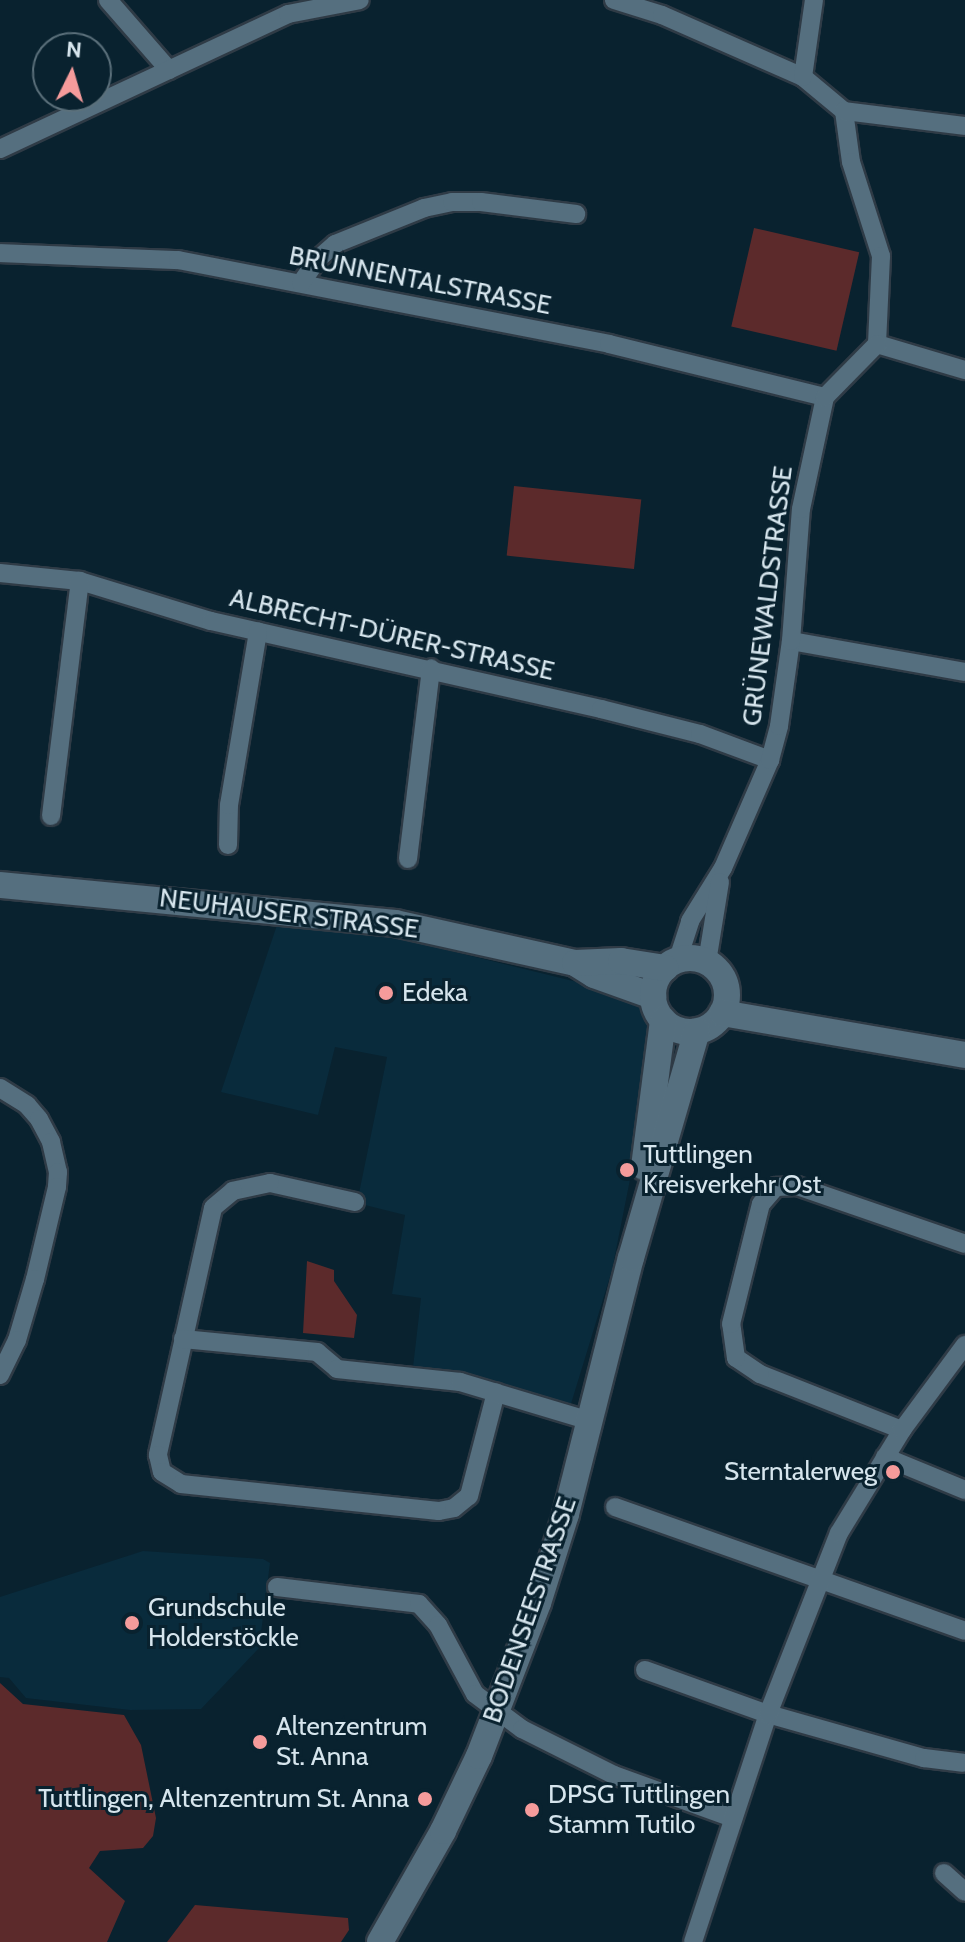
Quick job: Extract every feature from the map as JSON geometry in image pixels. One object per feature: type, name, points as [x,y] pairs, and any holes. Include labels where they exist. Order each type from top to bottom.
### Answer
[{"type":"street","points":[[108,0],[169,70]]},
{"type":"street","points":[[0,149],[288,14],[360,0]]},
{"type":"street","points":[[803,77],[814,0]]},
{"type":"street","points":[[620,1],[662,15],[803,77],[844,111],[965,126]]},
{"type":"street","points":[[825,397],[877,344],[881,256],[851,162],[844,111]]},
{"type":"street","points":[[301,283],[318,259],[335,244],[424,208],[452,202],[481,202],[576,214]]},
{"type":"street","name":"BRUNNENTALSTRASSE","points":[[0,253],[178,260],[609,344],[825,397]]},
{"type":"street","points":[[877,344],[965,370]]},
{"type":"street","name":"GRÜNEWALDSTRASSE","points":[[672,964],[690,921],[723,868],[770,760],[791,641],[801,509],[825,397]]},
{"type":"street","name":"ALBRECHT-DÜRER-STRASSE","points":[[0,573],[80,581],[211,621],[431,668],[700,734],[770,760]]},
{"type":"street","points":[[51,816],[80,581]]},
{"type":"street","points":[[228,845],[229,805],[258,631]]},
{"type":"street","points":[[791,641],[965,672]]},
{"type":"street","points":[[408,859],[431,668]]},
{"type":"street","name":"GRÜNEWALDSTRASSE","points":[[707,962],[723,868]]},
{"type":"street","name":"NEUHAUSER STRASSE","points":[[0,885],[395,923],[585,969],[658,1008]]},
{"type":"street","points":[[725,984],[727,999],[722,1013],[711,1025],[697,1031],[673,1027],[658,1008],[658,976],[672,964],[693,958],[707,962],[725,984],[745,995],[844,1033]]},
{"type":"street","name":"NEUHAUSER STRASSE","points":[[585,969],[621,961],[672,964]]},
{"type":"street","name":"BODENSEESTRASSE","points":[[631,1258],[658,1008]]},
{"type":"street","points":[[722,1013],[965,1055]]},
{"type":"street","name":"BODENSEESTRASSE","points":[[380,1942],[443,1831],[538,1603],[590,1421],[631,1258],[697,1031]]},
{"type":"street","points":[[0,1088],[27,1105],[39,1119],[51,1142],[58,1172],[35,1279],[17,1340],[0,1375]]},
{"type":"street","points":[[355,1202],[270,1183],[233,1191],[213,1208],[158,1455],[162,1472],[169,1480],[181,1484],[439,1511],[454,1508],[469,1496],[496,1392]]},
{"type":"street","points":[[902,1430],[760,1374],[736,1358],[731,1324],[761,1204],[776,1187],[797,1186],[965,1244]]},
{"type":"street","points":[[183,1339],[317,1352],[337,1369],[460,1382],[590,1421]]},
{"type":"street","points":[[693,1942],[768,1714],[818,1579],[852,1509],[902,1430],[965,1345]]},
{"type":"street","points":[[885,1457],[965,1490]]},
{"type":"street","points":[[615,1507],[965,1631]]},
{"type":"street","points":[[277,1587],[419,1604],[438,1625],[475,1694],[522,1729],[614,1775],[733,1818]]},
{"type":"street","points":[[645,1670],[768,1714],[924,1758],[963,1763]]},
{"type":"street","points":[[944,1873],[965,1892]]},
{"type":"shaded area","points":[[754,228],[859,252],[837,351],[731,326]]},
{"type":"shaded area","points":[[514,486],[641,499],[634,569],[507,556]]},
{"type":"shaded area","points":[[278,922],[386,935],[630,995],[655,1027],[648,1089],[612,1270],[570,1407],[412,1376],[421,1298],[392,1294],[405,1215],[357,1203],[387,1057],[335,1047],[318,1115],[221,1092]]},
{"type":"shaded area","points":[[307,1261],[334,1270],[334,1281],[357,1315],[354,1338],[303,1333]]},
{"type":"shaded area","name":"Grundschule Holderstöckle","points":[[143,1551],[263,1559],[270,1563],[259,1648],[201,1709],[130,1710],[26,1698],[9,1678],[0,1677],[0,1597]]},
{"type":"shaded area","points":[[0,1683],[23,1704],[124,1715],[141,1745],[156,1818],[153,1836],[143,1848],[100,1851],[89,1868],[125,1901],[107,1942],[0,1942]]},
{"type":"shaded area","points":[[195,1905],[348,1918],[349,1930],[341,1942],[167,1942]]},
{"type":"place","name":"Edeka","points":[[386,993]]},
{"type":"place","name":"Tuttlingen Kreisverkehr Ost","points":[[627,1170]]},
{"type":"place","name":"Sterntalerweg","points":[[893,1472]]},
{"type":"place","name":"Grundschule Holderstöckle","points":[[132,1623]]},
{"type":"place","name":"Altenzentrum St. Anna","points":[[260,1742]]},
{"type":"place","name":"Tuttlingen, Altenzentrum St. Anna","points":[[425,1799]]},
{"type":"place","name":"DPSG Tuttlingen Stamm Tutilo","points":[[532,1810]]}]
